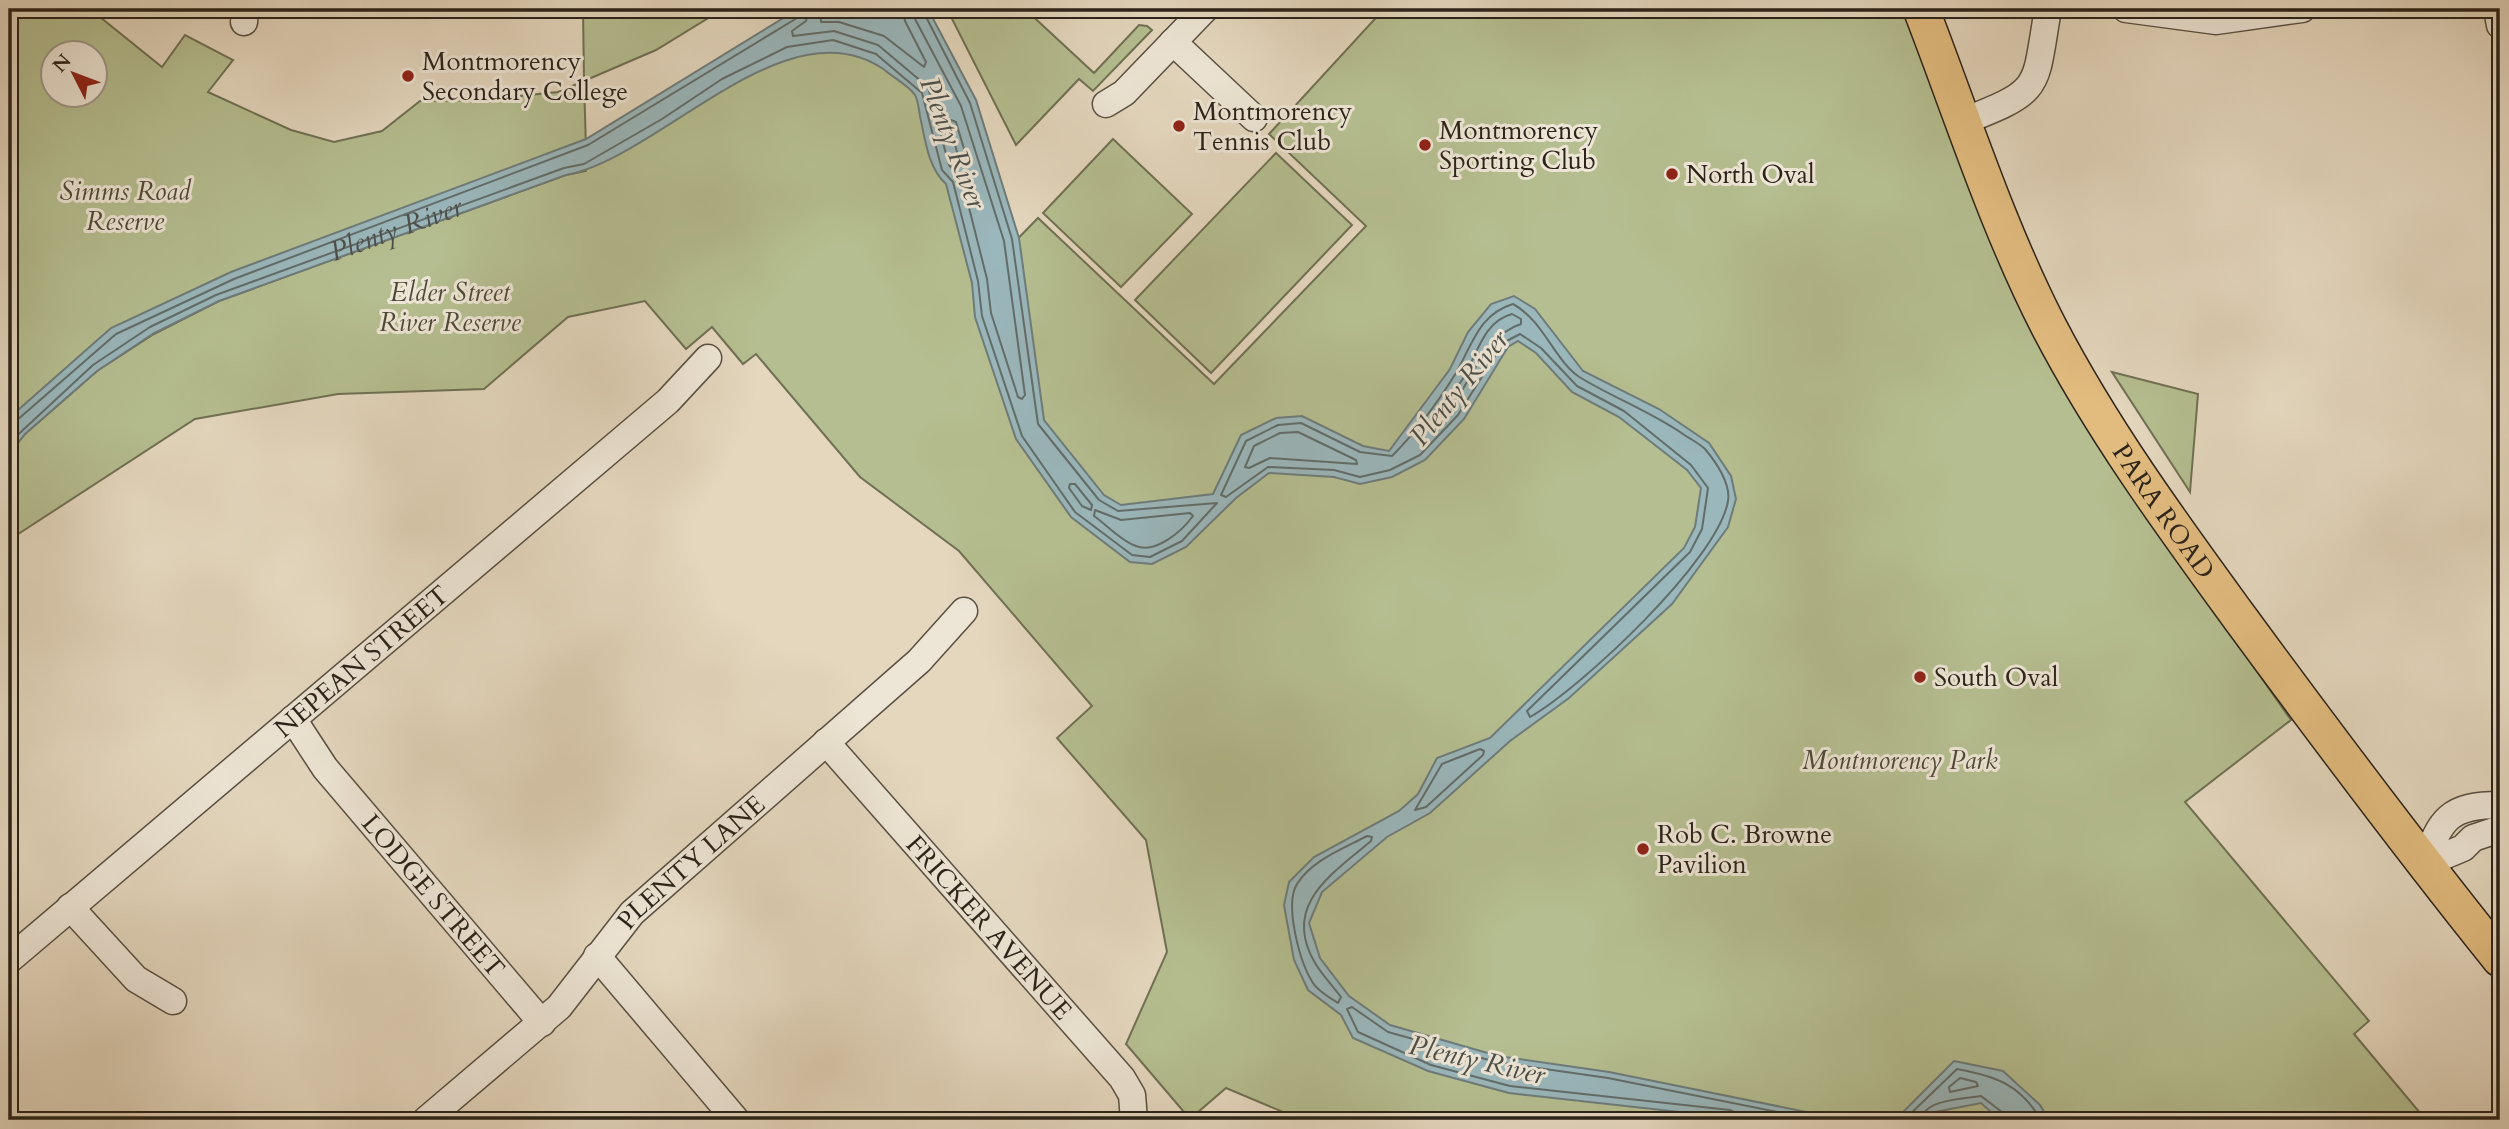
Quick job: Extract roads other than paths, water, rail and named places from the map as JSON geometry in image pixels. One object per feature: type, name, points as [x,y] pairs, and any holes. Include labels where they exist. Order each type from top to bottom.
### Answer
[{"type":"main road","name":"PARA ROAD","points":[[1921,9],[2032,290],[2092,402],[2199,562],[2345,763],[2500,959]]},
{"type":"street","points":[[1106,104],[1125,93],[1205,9]]},
{"type":"street","points":[[1964,121],[2015,100],[2029,89],[2036,76],[2048,9]]},
{"type":"street","points":[[2126,9],[2216,21],[2302,9]]},
{"type":"street","points":[[2497,9],[2500,25]]},
{"type":"street","points":[[1172,42],[1254,118]]},
{"type":"street","name":"NEPEAN STREET","points":[[9,960],[668,401],[708,358]]},
{"type":"street","name":"PLENTY LANE","points":[[426,1120],[541,1023],[576,988],[597,956],[632,913],[919,661],[964,611]]},
{"type":"street","name":"LODGE STREET","points":[[286,724],[541,1023]]},
{"type":"street","name":"FRICKER AVENUE","points":[[826,742],[1122,1078],[1132,1095],[1134,1120]]},
{"type":"street","points":[[2424,864],[2437,828],[2443,822],[2464,809],[2500,805]]},
{"type":"street","points":[[2424,864],[2463,848],[2473,838],[2500,829]]},
{"type":"street","points":[[70,907],[136,979],[173,1001]]},
{"type":"street","points":[[597,956],[736,1120]]},
{"type":"water","name":"Plenty River","points":[[798,9],[929,11],[976,100],[1019,238],[1044,420],[1104,495],[1121,505],[1213,494],[1241,435],[1276,418],[1302,416],[1363,446],[1389,451],[1450,369],[1468,332],[1491,304],[1514,296],[1535,309],[1583,371],[1659,409],[1709,443],[1731,476],[1736,499],[1728,527],[1672,604],[1569,698],[1510,741],[1430,813],[1387,837],[1322,892],[1309,923],[1320,958],[1349,996],[1390,1025],[1498,1056],[1609,1072],[1846,1120],[1752,1120],[1509,1093],[1428,1071],[1353,1038],[1341,1015],[1308,990],[1294,960],[1284,905],[1289,882],[1314,857],[1399,811],[1418,794],[1437,758],[1490,738],[1684,548],[1695,527],[1701,488],[1687,470],[1619,417],[1572,392],[1536,353],[1518,341],[1508,347],[1464,419],[1425,460],[1392,477],[1360,484],[1334,477],[1269,473],[1236,498],[1186,547],[1152,564],[1130,562],[1071,517],[1016,439],[975,317],[972,283],[946,184],[931,162],[916,97],[909,88],[886,71],[848,54],[808,55],[767,68],[603,162],[219,301],[154,333],[97,371],[25,434],[9,454],[9,418],[111,328],[231,272],[586,139]]},
{"type":"water","points":[[1954,1061],[2003,1071],[2040,1105],[2049,1120],[2000,1120],[1981,1103],[1935,1112],[1925,1120],[1895,1120]]},
{"type":"place","name":"Montmorency Secondary College","points":[[408,76]]},
{"type":"place","name":"Montmorency Tennis Club","points":[[1179,126]]},
{"type":"place","name":"Montmorency Sporting Club","points":[[1425,145]]},
{"type":"place","name":"North Oval","points":[[1672,174]]},
{"type":"place","name":"South Oval","points":[[1920,677]]},
{"type":"place","name":"Rob C. Browne Pavilion","points":[[1643,849]]},
{"type":"park label","name":"Simms Road Reserve","points":[[125,206]]},
{"type":"park label","name":"Elder Street River Reserve","points":[[450,307]]},
{"type":"park label","name":"Montmorency Park","points":[[1900,760]]}]
